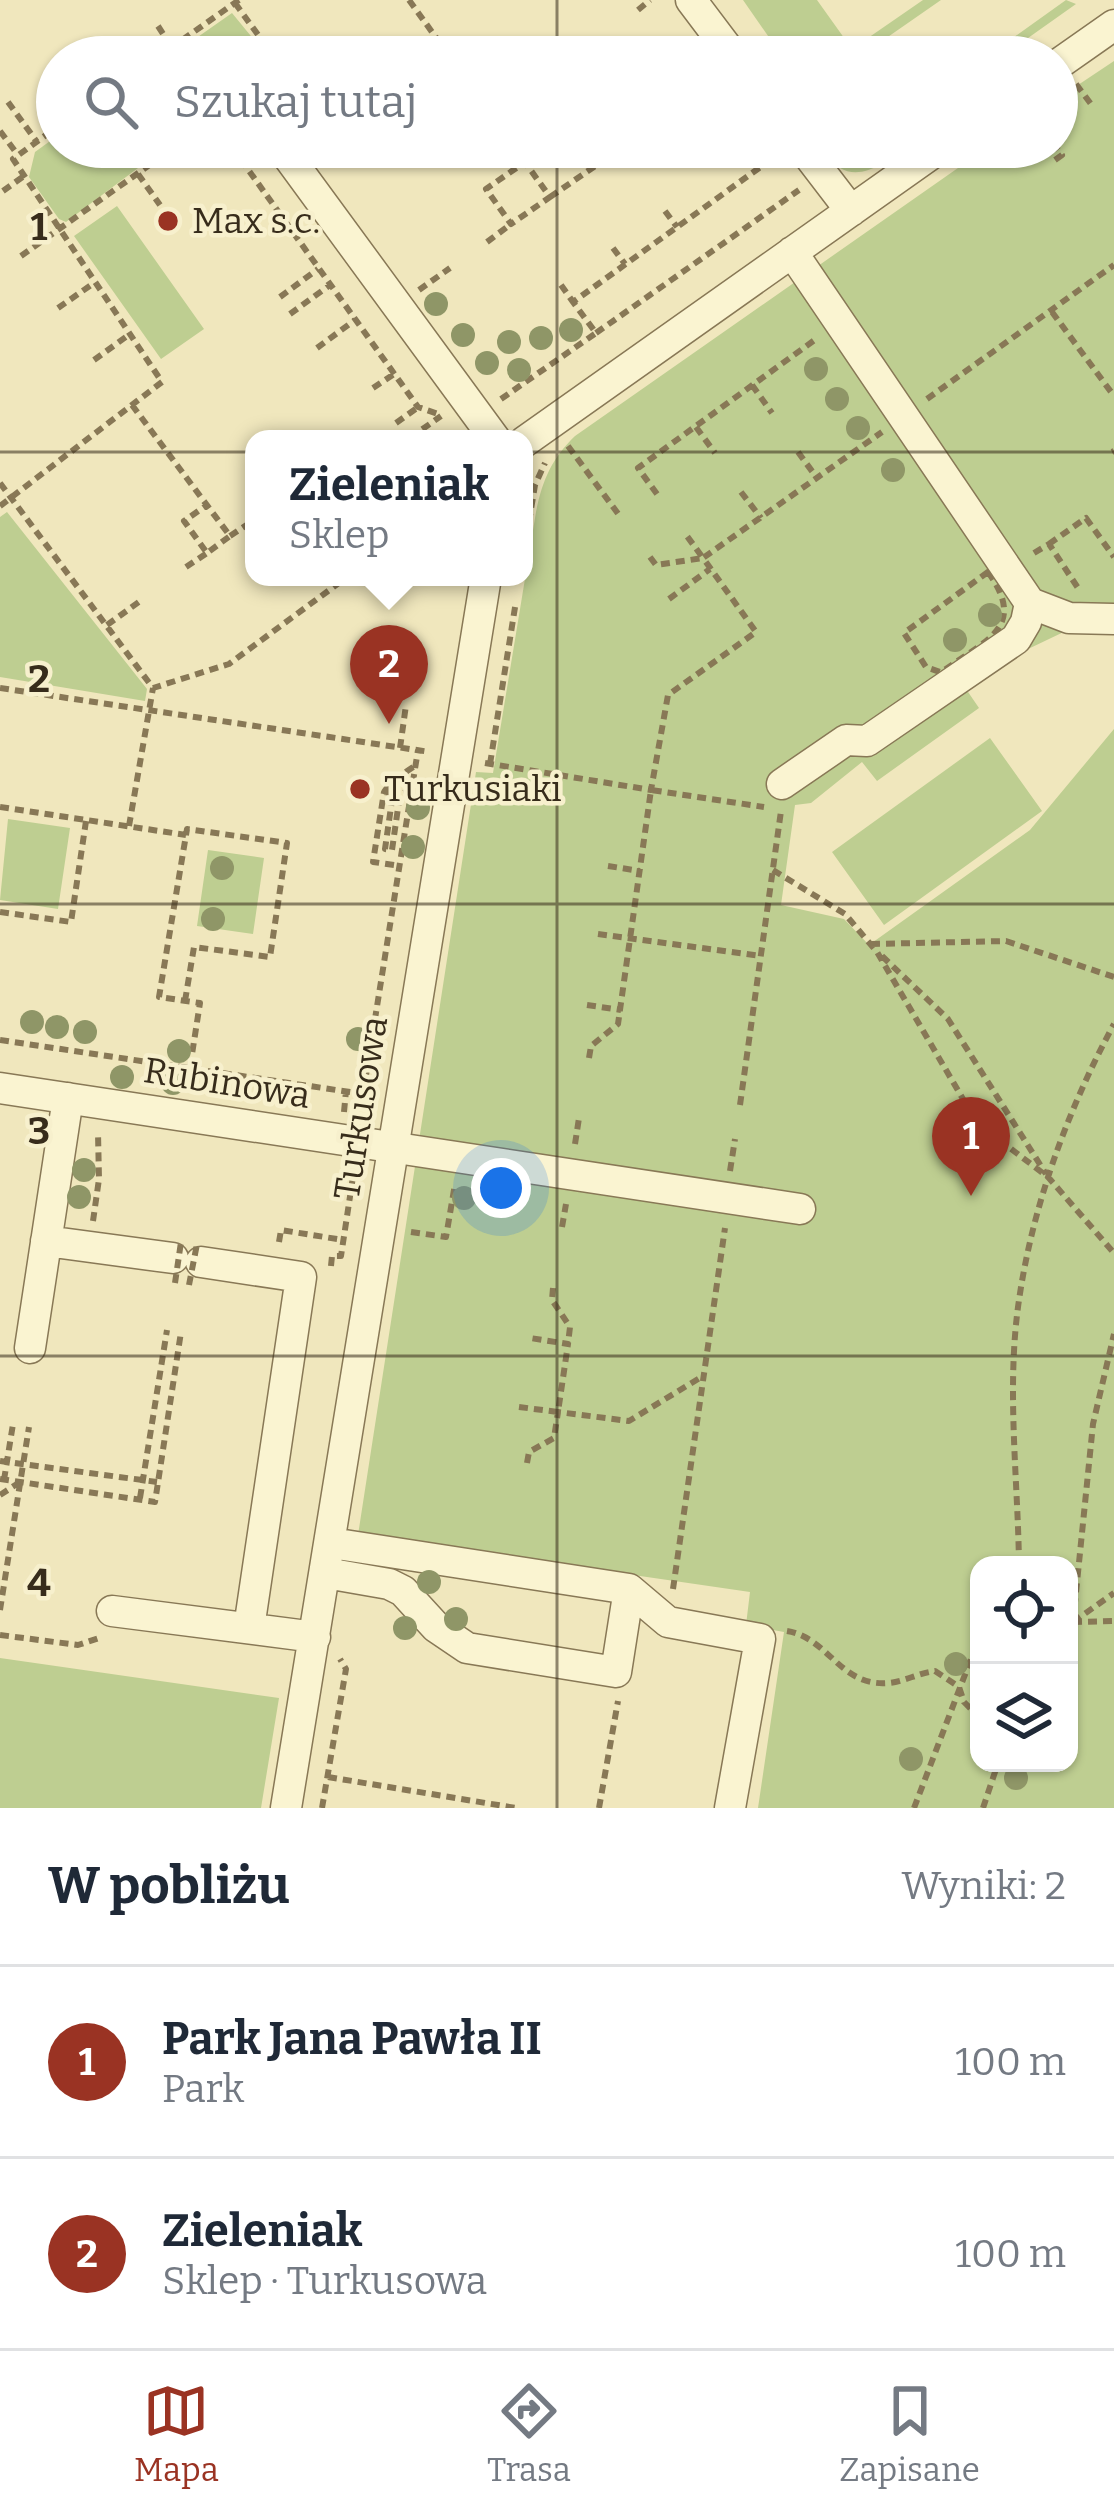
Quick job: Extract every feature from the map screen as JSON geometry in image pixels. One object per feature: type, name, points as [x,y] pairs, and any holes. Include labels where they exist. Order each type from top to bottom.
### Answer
[{"type":"street","points":[[691,0],[718,36]]},
{"type":"street","points":[[1078,60],[1114,25]]},
{"type":"street","points":[[296,168],[488,430]]},
{"type":"street","points":[[818,168],[850,211]]},
{"type":"street","points":[[533,436],[911,168]]},
{"type":"street","points":[[792,252],[1030,603],[1069,618],[1114,620]]},
{"type":"street","name":"Turkusowa","points":[[286,1808],[321,1646],[329,1558],[485,586]]},
{"type":"street","points":[[782,784],[846,740],[867,741],[1016,639],[1030,603]]},
{"type":"street","name":"Rubinowa","points":[[0,1088],[394,1147],[449,1164],[800,1209]]},
{"type":"street","points":[[30,1348],[68,1098]]},
{"type":"street","points":[[46,1241],[186,1256],[302,1277],[249,1628]]},
{"type":"street","points":[[329,1558],[629,1588],[668,1622],[760,1639],[730,1808]]},
{"type":"street","points":[[329,1558],[403,1591],[436,1627],[466,1648],[616,1672],[629,1588]]},
{"type":"street","points":[[125,1613],[249,1628],[321,1646]]},
{"type":"path","points":[[218,0],[225,10]]},
{"type":"path","points":[[409,0],[435,36]]},
{"type":"path","points":[[638,10],[650,0]]},
{"type":"path","points":[[188,36],[237,1],[260,36]]},
{"type":"path","points":[[158,26],[165,36]]},
{"type":"path","points":[[1078,88],[1091,104]]},
{"type":"path","points":[[8,102],[36,141]]},
{"type":"path","points":[[1,135],[18,155]]},
{"type":"path","points":[[0,506],[162,382],[13,159],[36,143]]},
{"type":"path","points":[[21,256],[146,168]]},
{"type":"path","points":[[247,168],[418,407],[446,417],[424,430]]},
{"type":"path","points":[[512,224],[486,189],[515,168]]},
{"type":"path","points":[[530,168],[550,197]]},
{"type":"path","points":[[487,242],[592,168]]},
{"type":"path","points":[[573,302],[759,168]]},
{"type":"path","points":[[138,174],[160,206]]},
{"type":"path","points":[[3,191],[25,176]]},
{"type":"path","points":[[492,405],[805,186]]},
{"type":"path","points":[[665,211],[677,227]]},
{"type":"path","points":[[613,248],[625,265]]},
{"type":"path","points":[[650,557],[656,565],[703,559],[1114,266]]},
{"type":"path","points":[[412,295],[451,268]]},
{"type":"path","points":[[280,297],[318,269]]},
{"type":"path","points":[[58,308],[95,282]]},
{"type":"path","points":[[290,314],[330,285]]},
{"type":"path","points":[[562,285],[596,333]]},
{"type":"path","points":[[1051,311],[1114,396]]},
{"type":"path","points":[[317,348],[355,320]]},
{"type":"path","points":[[94,360],[130,334]]},
{"type":"path","points":[[657,494],[638,468],[824,334]]},
{"type":"path","points":[[374,388],[394,374]]},
{"type":"path","points":[[752,386],[772,413]]},
{"type":"path","points":[[132,405],[230,536]]},
{"type":"path","points":[[395,423],[418,407]]},
{"type":"path","points":[[695,427],[715,454]]},
{"type":"path","points":[[563,440],[619,515]]},
{"type":"path","points":[[798,452],[817,478]]},
{"type":"path","points":[[0,483],[153,688],[129,827]]},
{"type":"path","points":[[741,492],[761,518]]},
{"type":"path","points":[[206,505],[184,521],[207,553]]},
{"type":"path","points":[[1048,544],[1086,518],[1114,557]]},
{"type":"path","points":[[186,567],[245,526]]},
{"type":"path","points":[[589,1058],[591,1046],[618,1024],[668,695],[756,632],[684,532]]},
{"type":"path","points":[[669,599],[711,568]]},
{"type":"path","points":[[988,572],[1004,596],[1006,613],[997,632],[940,672],[926,667],[904,633],[988,572]]},
{"type":"path","points":[[153,688],[229,664],[334,586]]},
{"type":"path","points":[[106,626],[143,599]]},
{"type":"path","points":[[516,600],[490,764],[782,810],[740,1105]]},
{"type":"path","points":[[0,688],[458,756]]},
{"type":"path","points":[[400,748],[406,705]]},
{"type":"path","points":[[0,1040],[363,1094],[418,750]]},
{"type":"path","points":[[394,865],[373,862],[384,792],[416,765]]},
{"type":"path","points":[[384,792],[393,794],[385,849],[392,850],[400,794],[412,790]]},
{"type":"path","points":[[0,807],[186,835]]},
{"type":"path","points":[[0,912],[70,922],[86,821]]},
{"type":"path","points":[[185,1001],[194,946],[270,957],[287,842],[187,829],[159,997],[185,1001],[200,1003],[190,1067]]},
{"type":"path","points":[[608,866],[640,871]]},
{"type":"path","points":[[773,869],[845,914],[948,1018],[1048,1177]]},
{"type":"path","points":[[598,934],[761,956]]},
{"type":"path","points":[[870,944],[1006,941],[1114,977]]},
{"type":"path","points":[[870,944],[977,1123],[1048,1177],[1114,1253]]},
{"type":"path","points":[[587,1005],[621,1010]]},
{"type":"path","points":[[1019,1556],[1014,1391],[1019,1301],[1048,1177],[1114,1024]]},
{"type":"path","points":[[92,1223],[100,1124]]},
{"type":"path","points":[[396,1230],[446,1237],[449,1164]]},
{"type":"path","points":[[668,1622],[729,1198]]},
{"type":"path","points":[[278,1252],[281,1230],[343,1240]]},
{"type":"path","points":[[527,1463],[529,1452],[554,1438],[571,1327],[552,1300],[553,1288]]},
{"type":"path","points":[[140,1499],[167,1330]]},
{"type":"path","points":[[13,1424],[2,1479],[154,1502],[181,1332]]},
{"type":"path","points":[[1078,1559],[1093,1424],[1114,1334]]},
{"type":"path","points":[[530,1337],[568,1344]]},
{"type":"path","points":[[519,1407],[629,1421],[703,1376]]},
{"type":"path","points":[[0,1610],[29,1427]]},
{"type":"path","points":[[3,1462],[158,1482]]},
{"type":"path","points":[[0,1495],[20,1482]]},
{"type":"path","points":[[1078,1617],[1114,1593]]},
{"type":"path","points":[[0,1635],[78,1645],[111,1634],[125,1613]]},
{"type":"path","points":[[1078,1622],[1114,1621]]},
{"type":"path","points":[[760,1639],[784,1631],[800,1633],[854,1678],[889,1683],[935,1671],[959,1687],[970,1708]]},
{"type":"path","points":[[321,1646],[346,1669],[322,1808]]},
{"type":"path","points":[[914,1808],[970,1660]]},
{"type":"path","points":[[599,1808],[620,1687]]},
{"type":"path","points":[[983,1808],[995,1772]]},
{"type":"path","points":[[328,1777],[516,1808]]},
{"type":"green space","points":[[743,0],[817,0],[843,36],[768,36]]},
{"type":"green space","points":[[923,0],[941,0],[889,36],[871,36]]},
{"type":"green space","points":[[1066,0],[1076,4],[1031,36],[1015,36]]},
{"type":"green space","points":[[232,13],[251,36],[199,36]]},
{"type":"green space","points":[[1114,61],[1114,608],[1009,658],[966,689],[979,708],[877,781],[862,762],[811,803],[795,805],[781,905],[844,919],[869,945],[1030,830],[1114,729],[1114,1808],[758,1808],[784,1632],[746,1625],[750,1592],[358,1535],[476,772],[493,773],[524,586],[533,586],[538,501],[549,471],[567,444],[958,168],[1078,168],[1078,85]]},
{"type":"green space","points":[[35,152],[36,168],[138,168],[66,222],[29,177]]},
{"type":"green space","points":[[117,206],[204,329],[161,359],[74,236]]},
{"type":"green space","points":[[7,512],[147,689],[145,701],[0,677],[0,517]]},
{"type":"green space","points":[[990,738],[1042,811],[884,925],[832,852]]},
{"type":"green space","points":[[8,819],[70,828],[58,909],[0,900]]},
{"type":"green space","points":[[208,850],[264,858],[253,934],[197,926]]},
{"type":"green space","points":[[0,1658],[279,1698],[261,1808],[0,1808]]},
{"type":"place","name":"Max s.c.","points":[[168,221]]},
{"type":"place","name":"Zieleniak","points":[[389,724]]},
{"type":"place","name":"Turkusiaki","points":[[360,789]]},
{"type":"place","name":"Park Jana Pawła II","points":[[971,1196]]}]
